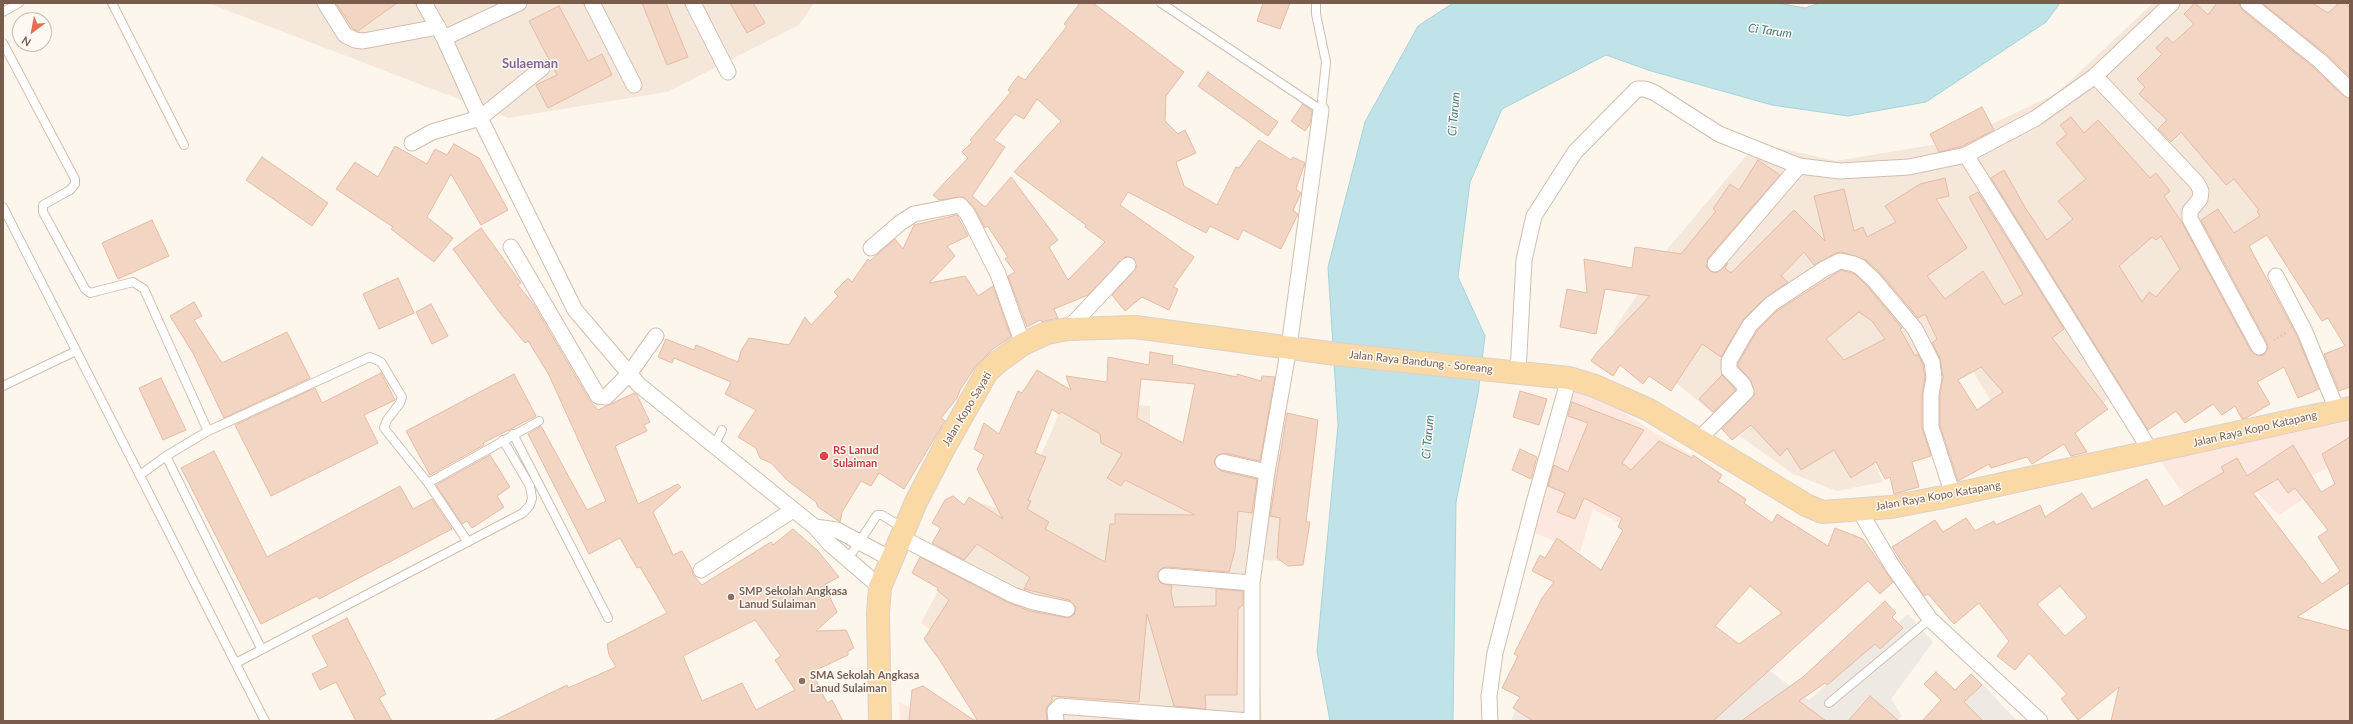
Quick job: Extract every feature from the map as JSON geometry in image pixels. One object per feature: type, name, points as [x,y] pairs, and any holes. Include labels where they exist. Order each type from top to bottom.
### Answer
[{"type":"main road","name":"Jalan Kopo Sayati","points":[[880,721],[878,613],[880,587],[902,533],[944,448],[987,372],[998,362],[1023,344],[1047,334],[1068,329],[1135,327],[1336,354]]},
{"type":"main road","name":"Jalan Raya Bandung - Soreang","points":[[1336,354],[1512,371]]},
{"type":"main road","name":"Jalan Raya Kopo Katapang","points":[[1512,371],[1569,378],[1595,386],[1635,404],[1699,439],[1814,510],[1832,512],[1891,507],[1953,495],[2152,453],[2344,409]]},
{"type":"street","points":[[325,3],[345,35],[356,40],[363,41],[441,32],[520,3]]},
{"type":"street","points":[[424,3],[441,32],[480,118],[575,310],[639,385],[815,527],[880,587]]},
{"type":"street","points":[[592,3],[634,86]]},
{"type":"street","points":[[693,3],[728,72]]},
{"type":"street","points":[[1512,371],[1524,260],[1534,216],[1572,156],[1637,89],[1645,89],[1655,94],[1707,128],[1799,166],[1840,171],[1891,169],[1944,161],[1966,155],[2036,118],[2095,76],[2172,3]]},
{"type":"street","points":[[2248,3],[2320,61],[2350,90]]},
{"type":"street","points":[[412,143],[432,132],[480,118],[542,68]]},
{"type":"street","points":[[2095,76],[2197,183],[2201,191],[2200,199],[2190,211],[2190,219],[2259,347]]},
{"type":"street","points":[[1252,721],[1252,582],[1267,472],[1289,347],[1321,110]]},
{"type":"street","points":[[1966,155],[2152,453]]},
{"type":"street","points":[[1715,264],[1799,166]]},
{"type":"street","points":[[871,248],[900,223],[914,214],[960,205],[967,213],[998,274],[1023,344]]},
{"type":"street","points":[[511,247],[598,396],[606,397],[629,374],[656,336]]},
{"type":"street","points":[[1699,439],[1746,392],[1743,384],[1729,370],[1729,361],[1750,326],[1771,304],[1824,269],[1840,261],[1854,264],[1860,267],[1874,280],[1915,329],[1932,362],[1934,378],[1931,394],[1931,427],[1953,495]]},
{"type":"street","points":[[1068,329],[1128,265]]},
{"type":"street","points":[[2276,276],[2344,409]]},
{"type":"street","points":[[1490,721],[1490,696],[1495,653],[1534,503],[1569,378]]},
{"type":"street","points":[[1223,462],[1267,472]]},
{"type":"street","points":[[701,570],[793,510]]},
{"type":"street","points":[[1859,510],[1893,567],[1930,619],[2040,721]]},
{"type":"street","points":[[815,527],[837,530],[891,558]]},
{"type":"street","points":[[902,533],[1013,595],[1033,602],[1067,609]]},
{"type":"street","points":[[1166,576],[1252,582]]},
{"type":"street","points":[[1056,721],[1055,711],[1060,706],[1155,717],[1249,721]]},
{"type":"lane","points":[[3,12],[19,3]]},
{"type":"lane","points":[[112,3],[184,145]]},
{"type":"lane","points":[[1161,3],[1321,110],[1326,62],[1316,14],[1316,3]]},
{"type":"lane","points":[[3,43],[75,179],[75,184],[70,190],[43,205],[43,212],[85,289],[90,293],[94,294],[133,282],[144,288],[208,431]]},
{"type":"lane","points":[[3,207],[265,721]]},
{"type":"lane","points":[[3,386],[76,351]]},
{"type":"lane","points":[[140,475],[166,456],[208,431],[370,357],[381,362],[402,398],[387,420],[384,428],[428,483],[468,542]]},
{"type":"lane","points":[[428,483],[512,434],[539,421]]},
{"type":"lane","points":[[714,446],[722,430]]},
{"type":"lane","points":[[512,434],[608,618]]},
{"type":"lane","points":[[236,663],[261,648],[523,513],[531,501],[530,486],[503,440]]},
{"type":"lane","points":[[166,456],[261,648]]},
{"type":"lane","points":[[848,559],[877,515],[882,515],[902,533]]},
{"type":"lane","points":[[1829,703],[1930,619]]},
{"type":"path","points":[[2259,347],[2301,323]]},
{"type":"shaded area","points":[[208,3],[814,3],[799,25],[667,92],[508,118]]},
{"type":"shaded area","points":[[2153,3],[2350,3],[2350,289],[2307,197],[2207,263],[2257,348],[2271,341],[2280,361],[2149,367],[2061,437],[2015,441],[1971,368],[1936,383],[1956,418],[1930,433],[1915,420],[1863,438],[1883,482],[1837,491],[1793,474],[1740,436],[1759,418],[1742,391],[1715,415],[1613,331],[1669,247],[1757,143],[1836,161],[1956,141],[2057,93]]},
{"type":"shaded area","points":[[1558,389],[1600,398],[1692,456],[1636,532],[1593,509],[1580,552],[1521,527]]},
{"type":"shaded area","points":[[1065,400],[1150,406],[1150,448],[1213,464],[1229,417],[1267,429],[1258,449],[1303,460],[1291,562],[1253,559],[1262,721],[970,721],[993,702],[953,646],[921,623],[941,585],[922,574],[973,500],[1015,515]]},
{"type":"shaded area","points":[[2350,420],[2350,456],[2294,485],[2305,498],[2279,515],[2256,491],[2204,525],[2160,460]]},
{"type":"shaded area","points":[[1908,614],[1933,642],[1891,699],[1902,716],[1897,721],[1619,721],[1734,644],[1809,700]]},
{"type":"shaded area","points":[[1978,679],[2017,721],[1940,721]]},
{"type":"shaded area","points":[[899,702],[937,721],[900,721]]},
{"type":"shaded area","points":[[1517,705],[1535,721],[1511,721]]},
{"type":"water","name":"Ci Tarum","points":[[1453,3],[1778,3],[1805,8],[1820,3],[2060,3],[2046,22],[1926,102],[1848,116],[1772,105],[1651,71],[1606,55],[1502,109],[1470,182],[1458,277],[1485,336],[1478,394],[1456,502],[1453,721],[1330,721],[1317,651],[1338,425],[1328,267],[1365,122],[1418,26]]},
{"type":"building","points":[[336,3],[397,3],[358,31],[353,29]]},
{"type":"building","points":[[642,3],[666,3],[688,57],[667,65]]},
{"type":"building","points":[[730,3],[753,3],[765,23],[747,33]]},
{"type":"building","points":[[1080,3],[1093,3],[1184,72],[1166,96],[1165,121],[1178,134],[1185,130],[1196,153],[1176,162],[1184,186],[1217,205],[1236,167],[1239,168],[1259,140],[1291,160],[1293,157],[1305,163],[1296,189],[1301,193],[1293,210],[1298,214],[1281,249],[1243,230],[1238,240],[1210,226],[1206,233],[1128,192],[1120,205],[1194,257],[1173,287],[1178,289],[1169,310],[1142,297],[1125,311],[1112,295],[1137,267],[1134,259],[1126,256],[1088,295],[1054,309],[1058,318],[1042,322],[1040,320],[1027,327],[1008,276],[1015,272],[1005,259],[1008,257],[989,228],[987,226],[985,228],[974,207],[963,197],[939,200],[933,195],[968,158],[962,152],[972,142],[970,140],[1011,92],[1008,90],[1018,76],[1025,80],[1067,26],[1064,24]],"holes":[[[1037,99],[1061,121],[1014,172],[1086,225],[1085,227],[1105,242],[1068,280],[1049,247],[1058,240],[1011,177],[985,207],[972,196],[1005,147],[994,140],[1015,114],[1024,119]]]},
{"type":"building","points":[[1263,3],[1290,3],[1280,29],[1257,21]]},
{"type":"building","points":[[2195,3],[2208,15],[2217,3],[2239,3],[2242,10],[2314,68],[2344,96],[2350,99],[2350,387],[2339,391],[2324,354],[2345,346],[2328,318],[2322,321],[2267,235],[2249,246],[2297,336],[2319,389],[2298,398],[2284,367],[2257,382],[2270,404],[2246,418],[2242,419],[2235,406],[2222,415],[2213,404],[2185,423],[2176,411],[2148,430],[1991,178],[2004,170],[2026,209],[2047,240],[2073,219],[2058,201],[2086,179],[2056,143],[2067,134],[2060,125],[2071,117],[2084,133],[2098,120],[2150,178],[2156,173],[2170,191],[2164,196],[2181,221],[2251,351],[2258,356],[2264,355],[2268,348],[2267,343],[2201,220],[2218,209],[2234,233],[2260,216],[2257,211],[2259,210],[2234,179],[2226,185],[2181,132],[2171,142],[2158,129],[2167,120],[2139,94],[2145,87],[2137,79],[2162,54],[2156,48],[2167,37],[2173,43],[2194,24],[2184,14]],"holes":[[[2161,236],[2180,269],[2156,297],[2149,292],[2142,302],[2119,266],[2152,237],[2156,240]]]},
{"type":"building","points":[[2262,3],[2312,3],[2328,13],[2339,3],[2346,3],[2350,8],[2350,77],[2326,54]]},
{"type":"building","points":[[559,6],[588,61],[602,54],[612,75],[548,108],[536,85],[557,75],[529,21]]},
{"type":"building","points":[[1208,72],[1278,122],[1268,136],[1198,86]]},
{"type":"building","points":[[1303,104],[1312,111],[1310,124],[1305,131],[1291,121]]},
{"type":"building","points":[[1982,107],[1994,130],[1963,146],[1939,152],[1930,134]]},
{"type":"building","points":[[454,144],[479,158],[508,210],[481,225],[451,174],[427,217],[453,238],[434,262],[391,229],[393,227],[336,189],[355,162],[378,177],[395,146],[427,164],[435,149],[447,155]]},
{"type":"building","points":[[262,157],[328,203],[312,226],[246,180]]},
{"type":"building","points":[[1758,160],[1780,175],[1708,258],[1706,267],[1713,273],[1718,272],[1728,263],[1725,268],[1731,273],[1794,210],[1825,241],[1814,196],[1844,189],[1854,231],[1863,227],[1867,237],[1896,222],[1885,206],[1920,184],[1945,178],[1949,196],[1936,199],[1967,248],[1927,276],[1945,299],[1983,271],[2004,305],[2023,294],[1969,197],[1978,192],[2064,329],[2052,338],[2108,409],[2075,433],[2087,452],[2071,456],[2064,444],[2032,464],[2027,457],[1991,468],[1989,464],[1958,481],[1940,426],[1940,395],[1943,377],[1940,358],[1932,343],[1937,339],[1925,314],[1918,318],[1881,274],[1866,260],[1842,252],[1836,253],[1814,265],[1804,252],[1781,276],[1788,282],[1765,298],[1744,319],[1721,357],[1702,344],[1671,391],[1649,376],[1643,384],[1620,365],[1613,376],[1591,361],[1598,351],[1650,296],[1605,289],[1596,334],[1560,327],[1567,289],[1587,293],[1584,259],[1632,268],[1635,247],[1681,254],[1716,211],[1713,209],[1730,184],[1739,190]],"holes":[[[1981,367],[2003,392],[1977,410],[1958,380]]]},
{"type":"building","points":[[957,215],[968,236],[947,246],[955,256],[929,283],[965,276],[978,296],[993,286],[1011,337],[993,349],[976,366],[960,390],[957,398],[941,418],[945,421],[904,489],[879,473],[871,486],[861,481],[842,512],[840,522],[818,507],[816,502],[788,481],[771,463],[760,458],[756,448],[738,437],[756,410],[725,394],[731,382],[674,358],[672,363],[658,357],[666,339],[694,350],[696,345],[738,362],[741,351],[749,338],[789,345],[805,317],[811,325],[838,296],[834,292],[848,278],[852,282],[868,259],[870,261],[895,239],[903,249],[914,225]]},
{"type":"building","points":[[152,220],[169,256],[118,279],[102,243]]},
{"type":"building","points":[[481,228],[521,283],[518,285],[534,305],[590,401],[598,410],[634,393],[637,395],[650,422],[644,425],[647,431],[615,446],[638,504],[678,484],[681,487],[653,512],[673,555],[682,551],[692,569],[693,575],[702,585],[771,542],[773,545],[793,529],[818,551],[839,577],[824,585],[837,612],[816,631],[846,630],[854,648],[848,651],[848,655],[812,672],[827,703],[832,700],[843,721],[493,721],[567,685],[568,688],[616,667],[609,655],[607,644],[667,613],[640,567],[637,568],[620,538],[589,554],[528,434],[541,426],[587,510],[606,501],[549,375],[528,341],[525,343],[500,313],[453,249]],"holes":[[[755,620],[781,656],[775,660],[795,690],[756,710],[742,683],[702,701],[683,656]]]},
{"type":"building","points":[[1841,270],[1855,274],[1902,328],[1900,329],[1915,356],[1918,354],[1923,365],[1925,378],[1922,394],[1922,427],[1931,456],[1912,462],[1919,487],[1894,494],[1890,477],[1885,479],[1876,462],[1851,478],[1834,450],[1801,470],[1787,448],[1780,456],[1751,425],[1732,440],[1722,429],[1755,394],[1751,381],[1738,366],[1738,363],[1757,331],[1777,311]],"holes":[[[1859,312],[1872,321],[1885,339],[1844,360],[1826,339]]]},
{"type":"building","points":[[398,278],[414,313],[379,329],[363,294]]},
{"type":"building","points":[[194,302],[202,316],[194,320],[222,363],[287,332],[310,378],[224,418],[193,353],[170,316]]},
{"type":"building","points":[[431,304],[448,336],[432,344],[416,312]]},
{"type":"building","points":[[1150,352],[1173,356],[1172,364],[1237,377],[1237,374],[1261,381],[1262,376],[1275,377],[1260,461],[1225,453],[1217,456],[1214,460],[1215,465],[1221,471],[1257,479],[1252,513],[1238,511],[1235,550],[1229,572],[1167,567],[1162,568],[1157,575],[1161,583],[1172,586],[1171,592],[1174,607],[1216,606],[1216,589],[1243,591],[1243,605],[1238,609],[1237,695],[1205,695],[1206,709],[1174,706],[1147,614],[1139,702],[1052,696],[1052,701],[1046,708],[1047,721],[978,721],[939,659],[924,639],[949,600],[937,590],[938,588],[912,573],[920,557],[1009,603],[1030,611],[1069,618],[1074,615],[1076,607],[1069,600],[1024,589],[1030,577],[977,544],[964,560],[932,543],[941,528],[932,523],[945,500],[953,496],[964,505],[969,497],[1003,519],[977,469],[984,455],[974,449],[984,423],[999,434],[1018,391],[1022,393],[1037,370],[1071,390],[1066,376],[1107,382],[1108,357],[1149,365]],"holes":[[[1141,379],[1195,384],[1183,443],[1137,418]],[[1052,409],[1059,414],[1062,412],[1100,434],[1101,443],[1122,454],[1107,478],[1121,486],[1125,480],[1195,515],[1115,514],[1115,524],[1110,524],[1105,562],[1045,529],[1049,522],[1027,509],[1031,501],[1028,500],[1046,457],[1035,453]]]},
{"type":"building","points":[[381,373],[395,400],[364,415],[378,443],[271,496],[235,425],[315,388],[322,403]]},
{"type":"building","points":[[514,374],[536,416],[483,443],[484,445],[430,475],[406,431]]},
{"type":"building","points":[[1722,375],[1736,390],[1713,412],[1699,399]]},
{"type":"building","points":[[161,378],[186,430],[163,440],[139,388]]},
{"type":"building","points":[[1520,391],[1547,399],[1539,425],[1513,417]]},
{"type":"building","points":[[1572,402],[1644,430],[1622,463],[1631,470],[1659,441],[1692,458],[1693,455],[1722,475],[1718,481],[1746,499],[1744,503],[1772,523],[1777,514],[1828,546],[1835,528],[1863,539],[1893,582],[1880,594],[1868,581],[1713,721],[1533,721],[1513,708],[1520,697],[1502,688],[1518,656],[1514,654],[1542,598],[1554,582],[1532,571],[1540,555],[1545,558],[1557,538],[1601,570],[1623,530],[1618,527],[1622,518],[1584,498],[1575,519],[1557,512],[1565,493],[1548,486],[1554,465],[1568,472],[1588,423],[1568,416]],"holes":[[[1750,586],[1782,613],[1739,644],[1715,626]]]},
{"type":"building","points":[[1287,413],[1318,420],[1306,522],[1310,522],[1303,565],[1288,566],[1277,558],[1280,518],[1270,516]]},
{"type":"building","points":[[2350,437],[2350,585],[2349,583],[2297,617],[2350,631],[2350,721],[2111,721],[2119,687],[2078,720],[2061,699],[2067,694],[2029,653],[2015,670],[1997,656],[2009,641],[1979,603],[1954,624],[1928,594],[1924,596],[1892,547],[1935,520],[1943,532],[1966,518],[1975,531],[1994,521],[1996,525],[2040,505],[2045,517],[2082,493],[2092,509],[2147,479],[2164,507],[2224,472],[2221,467],[2237,458],[2247,476],[2293,445],[2321,492],[2335,484],[2322,454]],"holes":[[[2278,479],[2288,493],[2295,488],[2328,530],[2318,537],[2340,571],[2322,584],[2253,493]],[[2060,586],[2087,617],[2065,636],[2037,604]]]},
{"type":"building","points":[[1520,449],[1537,457],[1531,479],[1512,470]]},
{"type":"building","points":[[214,451],[267,557],[400,486],[413,509],[432,499],[452,529],[319,599],[317,596],[261,624],[181,468]]},
{"type":"building","points":[[490,455],[510,487],[497,496],[504,507],[472,528],[467,521],[462,524],[436,485]]},
{"type":"building","points":[[1885,601],[1896,613],[1892,617],[1903,628],[1880,649],[1875,644],[1827,685],[1825,683],[1799,701],[1826,721],[1741,721],[1803,677]]},
{"type":"building","points":[[347,618],[386,694],[379,698],[392,721],[356,721],[336,682],[320,690],[312,674],[328,666],[312,636]]},
{"type":"building","points":[[1936,672],[1955,690],[1971,674],[1982,685],[1964,702],[1983,721],[1922,721],[1941,700],[1924,684]]},
{"type":"building","points":[[923,686],[975,721],[909,721],[912,690]]},
{"type":"building","points":[[1870,696],[1899,721],[1848,721]]},
{"type":"place","name":"RS Lanud Sulaiman","points":[[824,456]]},
{"type":"place","name":"SMP Sekolah Angkasa Lanud Sulaiman","points":[[731,597]]},
{"type":"place","name":"SMA Sekolah Angkasa Lanud Sulaiman","points":[[802,681]]},
{"type":"district","name":"Sulaeman","points":[[530,64]]}]
